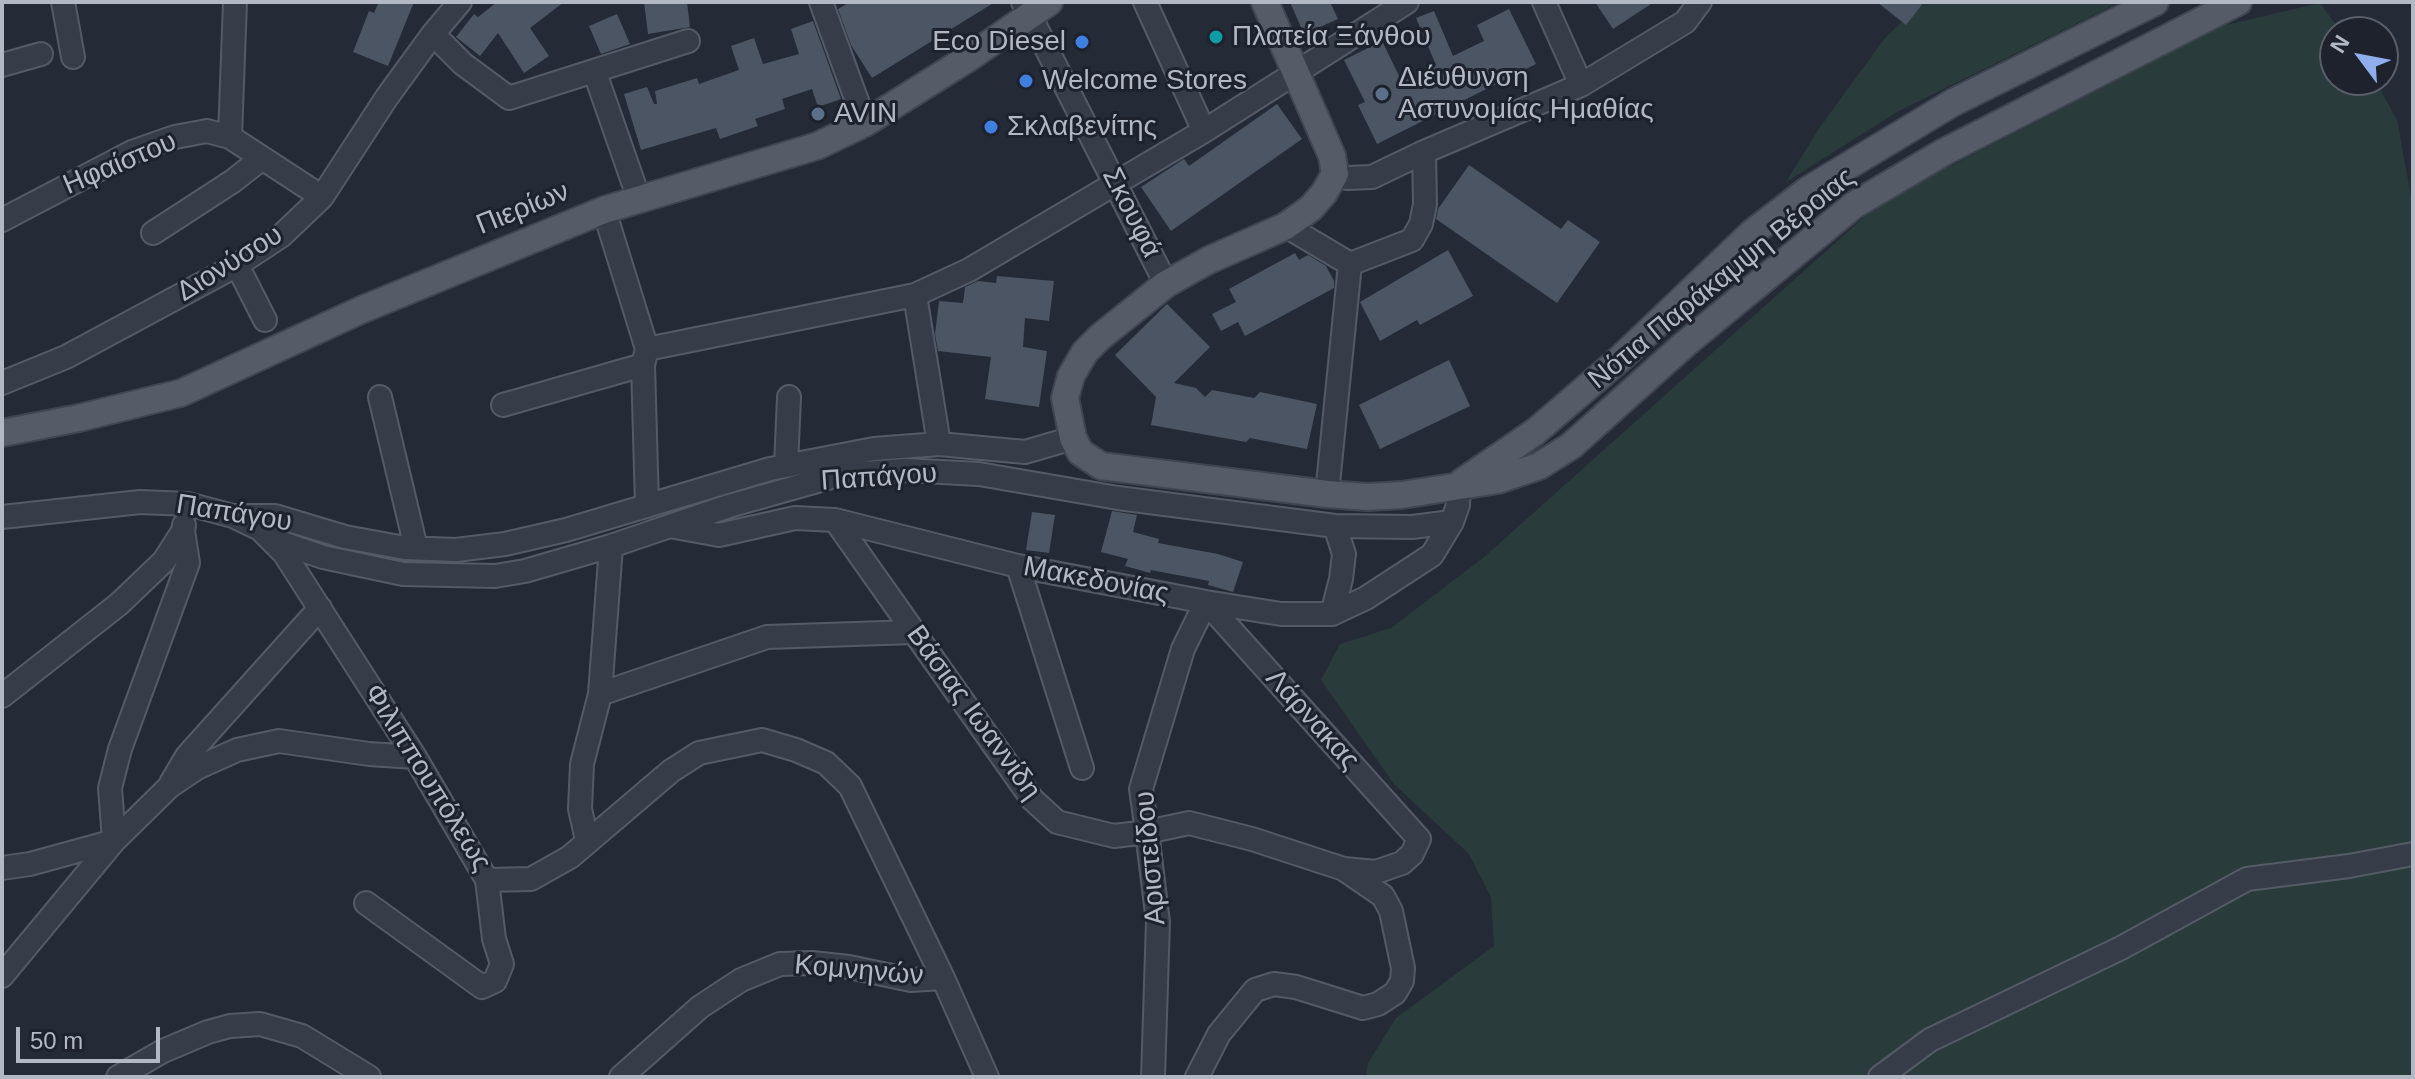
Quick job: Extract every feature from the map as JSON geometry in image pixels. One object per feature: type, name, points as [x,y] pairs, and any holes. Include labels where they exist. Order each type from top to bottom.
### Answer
[{"type":"main road","points":[[1073,438],[1065,398],[1077,364],[1100,337],[1166,284],[1209,260],[1286,226],[1311,208],[1335,174],[1332,156],[1298,71],[1265,2]]},
{"type":"main road","name":"Νότια Παράκαμψη Βέροιας","points":[[1459,485],[1535,432],[1621,358],[1752,233],[1808,190],[1954,102],[2155,2]]},
{"type":"main road","name":"Νότια Παράκαμψη Βέροιας","points":[[1073,438],[1080,452],[1101,466],[1367,497],[1402,495],[1498,480],[1539,466],[1571,446],[1685,344],[1854,205],[1944,152],[2238,2]]},
{"type":"main road","name":"Πιερίων","points":[[2,433],[181,393],[361,310],[604,210],[817,146],[865,123],[970,57],[1034,6]]},
{"type":"street","points":[[63,2],[73,57]]},
{"type":"street","points":[[235,2],[230,137],[322,197]]},
{"type":"street","name":"Διονύσου","points":[[2,383],[66,357],[237,265],[281,236],[322,197],[387,97],[460,2]]},
{"type":"street","points":[[821,2],[865,123]]},
{"type":"street","points":[[1145,2],[1204,131]]},
{"type":"street","points":[[503,405],[645,357],[915,295],[969,270],[1116,184],[1407,2]]},
{"type":"street","points":[[1544,2],[1581,85]]},
{"type":"street","points":[[1335,174],[1347,178],[1372,177],[1581,85],[1685,22],[1700,2]]},
{"type":"street","name":"Σκουφά","points":[[1034,6],[1166,284]]},
{"type":"street","points":[[433,34],[463,64],[509,98],[688,41]]},
{"type":"street","points":[[2,65],[41,54]]},
{"type":"street","points":[[595,73],[639,199]]},
{"type":"street","name":"Ηφαίστου","points":[[2,220],[132,152],[175,137],[207,131],[230,137]]},
{"type":"street","points":[[1350,264],[1412,240],[1421,224],[1425,204],[1424,152]]},
{"type":"street","points":[[153,233],[261,159]]},
{"type":"street","points":[[604,210],[645,357],[647,506]]},
{"type":"street","points":[[1286,226],[1350,264]]},
{"type":"street","points":[[1327,494],[1350,264]]},
{"type":"street","points":[[237,265],[265,320]]},
{"type":"street","points":[[915,295],[939,444]]},
{"type":"street","points":[[380,397],[416,548]]},
{"type":"street","points":[[786,466],[789,397]]},
{"type":"street","name":"Παπάγου","points":[[2,517],[140,502],[188,504],[233,516],[275,516],[345,537],[416,548],[456,550],[505,544],[566,530],[786,466],[874,449],[939,444],[1025,452],[1073,438]]},
{"type":"street","name":"Παπάγου","points":[[273,540],[323,557],[391,572],[471,577],[525,571],[729,506],[839,475],[904,470],[979,474],[1118,498],[1335,526],[1412,527],[1452,522]]},
{"type":"street","name":"Μακεδονίας","points":[[674,526],[719,535],[795,518],[835,520],[1018,566],[1206,602],[1281,614],[1332,614],[1366,598],[1432,555],[1452,522],[1458,505],[1459,485]]},
{"type":"street","points":[[114,841],[110,788],[120,749],[188,563],[183,531],[188,504]]},
{"type":"street","name":"Φιλιππουπόλεως","points":[[233,516],[273,540],[415,757],[487,880],[531,879],[570,857],[671,771],[699,753],[762,740],[826,763],[850,786],[987,1077]]},
{"type":"street","name":"Βάσιας Ιωαννίδη","points":[[835,520],[1032,799],[1057,822],[1114,836],[1189,823],[1252,839],[1344,869],[1376,872],[1402,863],[1412,854],[1419,839]]},
{"type":"street","points":[[1332,614],[1344,554],[1335,526]]},
{"type":"street","points":[[2,696],[119,604],[164,561],[183,531]]},
{"type":"street","points":[[587,840],[580,809],[582,764],[600,694],[611,546]]},
{"type":"street","points":[[1018,566],[1082,768]]},
{"type":"street","name":"Αριστείδου","points":[[1153,1077],[1158,922],[1141,789],[1183,649],[1206,602]]},
{"type":"street","name":"Λάρνακας","points":[[1206,602],[1419,839]]},
{"type":"street","points":[[170,786],[187,756],[320,608]]},
{"type":"street","points":[[600,694],[767,637],[913,632]]},
{"type":"street","points":[[2,976],[114,841],[170,786],[197,768],[237,750],[279,741],[415,757]]},
{"type":"street","points":[[2,868],[30,864],[114,841]]},
{"type":"street","points":[[1880,1077],[1930,1040],[2121,948],[2247,879],[2413,854]]},
{"type":"street","points":[[1197,1077],[1219,1034],[1255,990],[1274,984],[1296,987],[1363,1008],[1378,1004],[1395,993],[1402,981],[1403,968],[1391,911],[1383,896],[1344,869]]},
{"type":"street","points":[[366,903],[482,987],[495,981],[502,964],[494,939],[487,880]]},
{"type":"street","name":"Κομνηνών","points":[[621,1077],[700,1007],[741,980],[780,964],[849,967],[911,980],[943,978]]},
{"type":"street","points":[[118,1077],[163,1051],[208,1032],[230,1026],[260,1024],[302,1036],[369,1077]]},
{"type":"shaded area","points":[[1922,2],[2120,2],[1897,112],[1786,182],[1820,127],[1885,38]]},
{"type":"shaded area","points":[[2320,3],[2329,16],[2319,16],[2319,96],[2384,96],[2397,120],[2413,207],[2413,1077],[1366,1077],[1368,1063],[1396,1018],[1494,946],[1491,897],[1469,854],[1394,784],[1321,680],[1340,644],[1391,628],[1483,558],[1881,202],[2222,26]]},
{"type":"building","points":[[379,2],[414,2],[388,66],[353,52],[369,11],[374,13]]},
{"type":"building","points":[[497,2],[564,2],[530,28],[549,56],[524,73],[498,33],[480,56],[456,37],[474,14],[478,17]]},
{"type":"building","points":[[644,2],[687,2],[690,27],[648,34]]},
{"type":"building","points":[[850,2],[995,2],[872,78],[851,45],[838,9]]},
{"type":"building","points":[[1290,2],[1330,2],[1338,19],[1304,34]]},
{"type":"building","points":[[1595,2],[1654,2],[1613,29]]},
{"type":"building","points":[[1877,2],[1924,2],[1906,25]]},
{"type":"building","points":[[1509,9],[1536,64],[1377,144],[1358,105],[1365,102],[1344,60],[1382,41],[1402,82],[1436,65],[1416,18],[1434,11],[1453,56],[1484,41],[1477,25]]},
{"type":"building","points":[[617,14],[630,44],[601,54],[589,26]]},
{"type":"building","points":[[813,21],[841,99],[818,107],[812,89],[782,99],[785,109],[755,119],[758,126],[720,139],[716,128],[641,150],[624,94],[647,87],[654,104],[657,104],[655,91],[697,78],[699,84],[739,70],[731,46],[754,38],[763,64],[799,54],[791,29]]},
{"type":"building","points":[[1277,104],[1302,139],[1171,231],[1141,187],[1184,159],[1189,166]]},
{"type":"building","points":[[1469,165],[1561,229],[1568,220],[1600,242],[1557,303],[1436,219],[1438,209]]},
{"type":"building","points":[[1448,250],[1473,296],[1420,325],[1417,320],[1380,341],[1360,302]]},
{"type":"building","points":[[1295,253],[1299,260],[1308,255],[1326,266],[1334,288],[1245,336],[1238,322],[1221,331],[1212,314],[1236,302],[1229,289]]},
{"type":"building","points":[[997,276],[1054,281],[1049,321],[1025,318],[1023,347],[1047,351],[1039,407],[985,399],[991,357],[938,351],[935,334],[939,301],[963,303],[965,287],[978,281],[996,283]]},
{"type":"building","points":[[1167,304],[1210,347],[1174,383],[1196,388],[1205,397],[1212,390],[1254,398],[1260,392],[1317,404],[1307,449],[1151,425],[1156,397],[1115,355]]},
{"type":"building","points":[[1449,360],[1470,406],[1380,449],[1359,405]]},
{"type":"building","points":[[1112,511],[1137,515],[1133,532],[1159,539],[1158,543],[1243,562],[1233,592],[1208,585],[1209,581],[1151,570],[1150,573],[1125,566],[1128,559],[1101,552]]},
{"type":"building","points":[[1032,512],[1055,515],[1049,553],[1026,550]]},
{"type":"place","name":"Πλατεία Ξάνθου","points":[[1216,37]]},
{"type":"place","name":"Eco Diesel","points":[[1082,42]]},
{"type":"place","name":"Welcome Stores","points":[[1026,81]]},
{"type":"place","name":"Διέυθυνση Αστυνομίας Ημαθίας","points":[[1382,94]]},
{"type":"place","name":"AVIN","points":[[818,114]]},
{"type":"place","name":"Σκλαβενίτης","points":[[991,127]]}]
